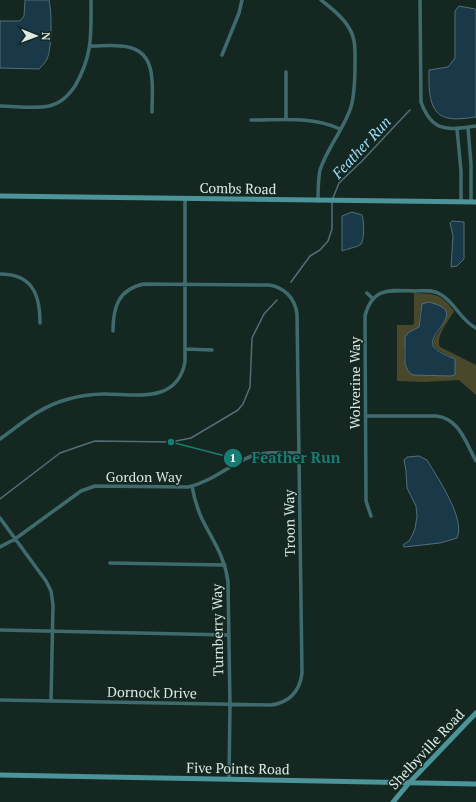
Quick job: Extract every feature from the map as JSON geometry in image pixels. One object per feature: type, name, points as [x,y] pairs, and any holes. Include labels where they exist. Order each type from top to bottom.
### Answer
[{"type":"street","points":[[0,106],[44,107],[61,101],[71,92],[86,63],[90,46],[91,0]]},
{"type":"street","points":[[222,55],[239,13],[242,0]]},
{"type":"street","points":[[318,201],[321,169],[350,111],[354,94],[355,48],[349,27],[344,20],[321,0]]},
{"type":"street","points":[[420,0],[421,102],[426,114],[434,122],[448,129],[476,126]]},
{"type":"street","points":[[90,46],[129,47],[139,51],[145,57],[149,63],[152,75],[152,112]]},
{"type":"street","points":[[286,72],[286,120]]},
{"type":"street","points":[[251,120],[319,121],[340,129]]},
{"type":"street","points":[[468,128],[473,202]]},
{"type":"street","points":[[457,129],[461,171],[461,202]]},
{"type":"street","name":"Combs Road","points":[[0,196],[473,202]]},
{"type":"street","points":[[0,439],[42,409],[67,399],[97,394],[158,394],[171,387],[179,378],[185,366],[185,199]]},
{"type":"street","points":[[0,274],[10,274],[19,277],[31,287],[39,302],[40,323]]},
{"type":"street","name":"Troon Way","points":[[112,331],[113,315],[116,305],[123,294],[132,288],[146,283],[266,285],[278,287],[289,295],[295,304],[297,314],[302,675],[297,690]]},
{"type":"street","points":[[367,293],[372,298],[381,292],[390,290],[432,291],[439,293],[446,298],[463,319],[476,328]]},
{"type":"street","name":"Wolverine Way","points":[[372,298],[367,306],[365,316],[366,501],[372,516]]},
{"type":"street","points":[[185,349],[212,350]]},
{"type":"street","points":[[366,416],[436,416],[447,418],[455,424],[476,461]]},
{"type":"street","name":"Gordon Way","points":[[0,547],[15,539],[81,491],[88,488],[96,486],[192,486],[252,456],[299,452]]},
{"type":"street","name":"Turnberry Way","points":[[192,486],[199,511],[218,547],[225,565],[228,582],[230,705],[229,780]]},
{"type":"street","points":[[0,518],[46,581],[51,591],[53,605],[51,702]]},
{"type":"street","points":[[110,563],[225,565]]},
{"type":"street","points":[[0,630],[229,635]]},
{"type":"street","name":"Dornock Drive","points":[[0,700],[275,705],[287,700],[297,690]]},
{"type":"street","name":"Shelbyville Road","points":[[393,802],[409,783],[476,713]]},
{"type":"street","name":"Five Points Road","points":[[0,776],[476,784]]},
{"type":"shaded area","points":[[414,293],[433,294],[441,298],[449,305],[454,311],[439,338],[440,347],[476,365],[476,395],[459,380],[424,382],[397,381],[397,325],[414,324]],"holes":[[[420,311],[446,319],[433,343],[438,350],[455,359],[455,375],[413,375],[406,365],[404,354],[409,332],[419,327]]]},
{"type":"water","points":[[25,0],[49,0],[51,30],[49,54],[39,69],[0,68],[0,21],[20,21],[24,16]]},
{"type":"water","points":[[459,6],[476,10],[476,117],[455,119],[448,118],[436,111],[429,91],[429,70],[448,67],[455,58],[455,11]]},
{"type":"water","points":[[352,212],[362,215],[364,226],[363,240],[360,245],[342,251],[342,216]]},
{"type":"water","points":[[452,221],[464,222],[464,259],[457,266],[451,267],[453,236],[450,223]]},
{"type":"water","points":[[428,302],[440,306],[446,311],[444,322],[433,340],[433,346],[440,352],[455,359],[455,375],[413,375],[408,371],[405,364],[405,337],[409,332],[419,327],[422,304]]},
{"type":"water","points":[[419,456],[427,460],[449,498],[458,520],[459,530],[457,538],[440,543],[404,547],[403,545],[410,540],[415,529],[417,516],[416,506],[407,488],[404,460],[407,457]]},
{"type":"waterway","name":"Feather Run","points":[[333,198],[339,183],[410,110]]},
{"type":"waterway","name":"Feather Run","points":[[291,282],[310,256],[320,250],[328,241],[332,229],[332,202]]},
{"type":"waterway","name":"Feather Run","points":[[0,499],[60,453],[95,441],[171,442],[191,438],[238,410],[243,404],[250,387],[252,338],[264,314],[277,300]]},
{"type":"place","name":"Feather Run","points":[[171,442]]}]
